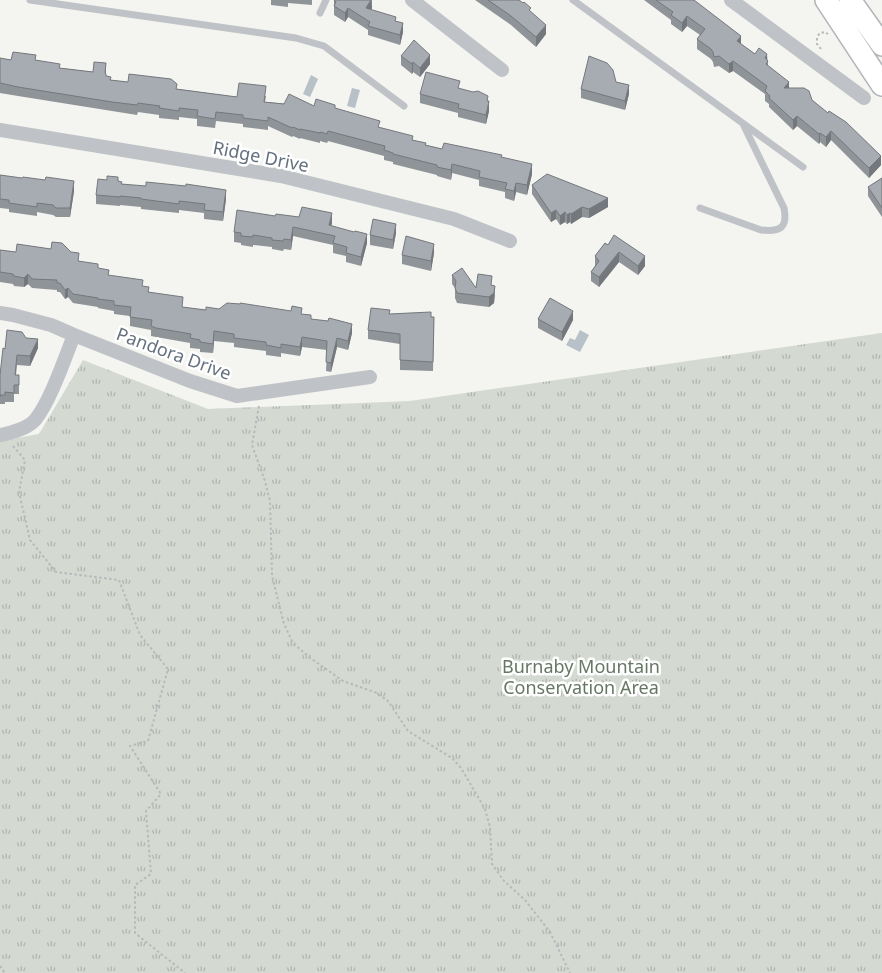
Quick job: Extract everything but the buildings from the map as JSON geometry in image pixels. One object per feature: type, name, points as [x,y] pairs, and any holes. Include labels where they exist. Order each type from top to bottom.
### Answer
[{"type":"main road","points":[[826,0],[882,85]]},
{"type":"main road","points":[[850,0],[882,46]]},
{"type":"street","points":[[412,0],[502,70]]},
{"type":"street","points":[[732,0],[864,98]]},
{"type":"street","name":"Ridge Drive","points":[[0,130],[281,176],[454,219],[510,241]]},
{"type":"street","name":"Pandora Drive","points":[[0,313],[13,314],[51,325],[74,336],[190,381],[238,396],[370,378]]},
{"type":"street","points":[[2,434],[20,429],[34,421],[46,403],[74,336]]},
{"type":"lane","points":[[30,0],[296,38],[324,46],[404,106]]},
{"type":"lane","points":[[320,13],[326,0]]},
{"type":"lane","points":[[573,0],[803,167]]},
{"type":"lane","points":[[700,208],[762,230],[779,230],[784,224],[786,217],[784,208],[744,126]]},
{"type":"path","points":[[817,64],[824,54],[817,44],[817,37],[820,33],[825,32],[840,42],[854,40]]},
{"type":"path","points":[[262,392],[252,445],[270,501],[272,576],[284,624],[294,643],[309,658],[343,681],[378,693],[388,701],[408,731],[452,758],[461,768],[485,809],[490,827],[492,864],[504,881],[525,900],[550,932],[570,973]]},
{"type":"path","points":[[2,434],[25,460],[19,492],[30,540],[56,572],[119,580],[140,635],[168,669],[148,740],[130,746],[161,794],[146,811],[151,874],[135,885],[135,933],[185,973]]},
{"type":"path","points":[[0,966],[5,973]]},
{"type":"green space","name":"Burnaby Mountain Conservation Area","points":[[882,333],[882,973],[0,973],[0,441],[39,434],[83,360],[208,409],[410,401]]},
{"type":"shaded area","points":[[311,75],[318,79],[310,97],[303,94]]},
{"type":"shaded area","points":[[352,88],[360,90],[355,108],[347,106]]},
{"type":"shaded area","points":[[580,330],[589,335],[580,352],[566,345],[570,338],[575,340]]}]
